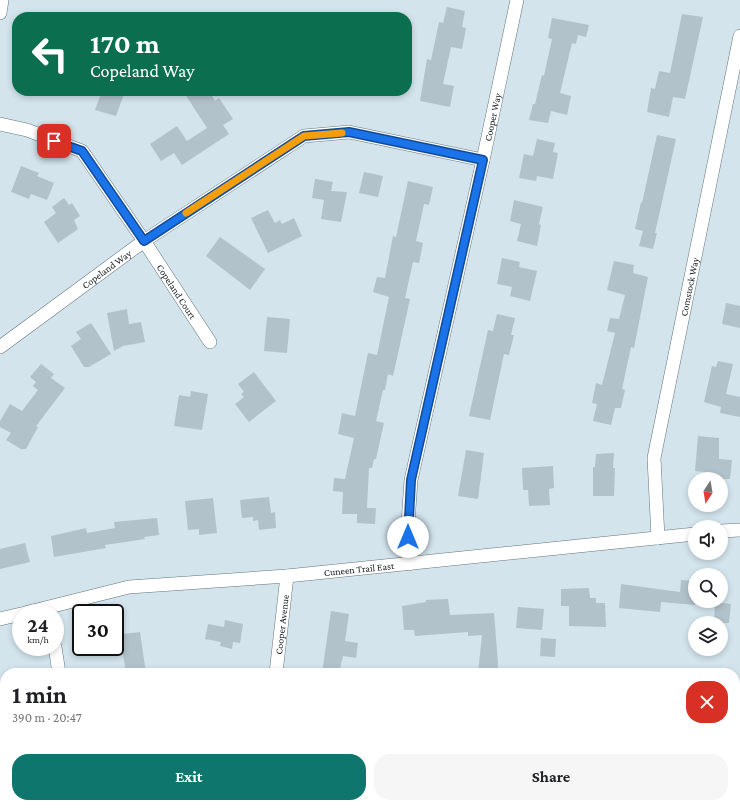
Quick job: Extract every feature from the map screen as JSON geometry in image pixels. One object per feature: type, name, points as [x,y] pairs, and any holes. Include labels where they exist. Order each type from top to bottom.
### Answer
[{"type":"street","points":[[0,13],[2,0]]},
{"type":"street","name":"Cooper Way","points":[[409,564],[408,523],[411,480],[483,160],[517,0]]},
{"type":"street","name":"Comstock Way","points":[[658,538],[654,458],[736,77],[740,36]]},
{"type":"street","name":"Copeland Court","points":[[0,124],[27,130],[82,151],[144,241],[210,342]]},
{"type":"street","name":"Copeland Way","points":[[0,348],[144,241],[304,136],[349,132],[483,160]]},
{"type":"street","points":[[728,531],[740,530]]},
{"type":"street","name":"Cuneen Trail East","points":[[64,606],[129,587],[287,576],[688,535]]},
{"type":"street","name":"Cooper Avenue","points":[[277,668],[287,576]]},
{"type":"street","points":[[0,619],[12,616]]},
{"type":"street","points":[[56,656],[58,668]]},
{"type":"building","points":[[447,7],[465,11],[462,27],[466,28],[462,49],[451,47],[443,84],[454,86],[450,107],[420,101],[427,59],[431,60],[439,22],[443,23]]},
{"type":"building","points":[[682,14],[703,17],[685,99],[673,97],[669,117],[647,112],[651,88],[655,89],[659,71],[670,73]]},
{"type":"building","points":[[552,18],[589,25],[586,37],[578,35],[576,44],[572,43],[560,93],[571,96],[567,115],[551,111],[548,123],[529,120],[533,104],[535,104],[542,75],[544,76],[552,39],[548,38]]},
{"type":"building","points":[[100,96],[123,96],[116,116],[95,110]]},
{"type":"building","points":[[186,96],[212,96],[215,101],[219,98],[233,119],[223,125],[229,134],[182,165],[174,153],[161,161],[150,144],[177,126],[187,141],[207,128]]},
{"type":"building","points":[[657,135],[676,139],[655,233],[657,233],[653,249],[639,246],[643,231],[635,229]]},
{"type":"building","points":[[537,139],[555,143],[553,152],[558,153],[553,179],[537,176],[536,181],[519,178],[524,154],[533,156]]},
{"type":"building","points":[[21,166],[39,173],[37,176],[54,183],[47,200],[31,194],[29,199],[11,192]]},
{"type":"building","points":[[364,172],[383,176],[378,197],[359,193]]},
{"type":"building","points":[[315,179],[333,182],[331,191],[347,192],[341,222],[321,219],[324,200],[312,198]]},
{"type":"building","points":[[408,181],[433,187],[429,205],[424,204],[416,241],[423,243],[419,263],[413,262],[405,298],[410,299],[393,376],[388,374],[376,421],[384,423],[376,459],[374,459],[372,468],[369,468],[367,508],[376,508],[375,524],[357,523],[357,514],[342,514],[343,492],[333,491],[334,478],[345,479],[354,438],[338,434],[342,413],[355,416],[368,353],[377,355],[389,297],[373,292],[377,277],[385,278],[393,236],[396,237]]},
{"type":"building","points":[[64,198],[69,205],[72,203],[80,216],[74,220],[78,229],[58,243],[44,222],[56,213],[52,207]]},
{"type":"building","points":[[514,200],[543,207],[539,224],[541,225],[537,246],[517,241],[521,224],[510,221]]},
{"type":"building","points":[[268,210],[275,223],[280,220],[282,224],[294,218],[302,236],[268,253],[251,218]]},
{"type":"building","points":[[220,237],[265,269],[250,290],[206,256]]},
{"type":"building","points":[[502,258],[520,262],[519,267],[537,271],[530,301],[510,296],[512,287],[497,284]]},
{"type":"building","points":[[614,261],[634,265],[633,273],[648,277],[634,348],[631,347],[622,389],[625,390],[621,408],[615,408],[611,425],[593,421],[597,404],[592,403],[596,383],[602,385],[615,333],[607,331],[610,318],[619,319],[625,295],[607,290]]},
{"type":"building","points":[[726,303],[740,306],[740,328],[722,324]]},
{"type":"building","points":[[127,309],[129,324],[141,322],[145,342],[123,346],[114,351],[107,313]]},
{"type":"building","points":[[497,314],[515,318],[511,335],[514,335],[509,355],[504,354],[490,420],[469,416],[488,330],[493,331]]},
{"type":"building","points":[[267,317],[290,319],[287,353],[264,351]]},
{"type":"building","points":[[91,323],[111,354],[89,367],[84,367],[71,346],[81,339],[76,332]]},
{"type":"building","points":[[718,361],[733,364],[726,394],[740,397],[740,417],[720,413],[721,407],[704,402],[712,366],[716,367]]},
{"type":"building","points":[[41,364],[54,374],[51,378],[65,388],[36,426],[38,427],[26,449],[21,449],[6,440],[11,433],[0,427],[0,421],[10,404],[22,411],[38,390],[33,386],[36,382],[30,377]]},
{"type":"building","points":[[254,372],[276,401],[249,422],[235,404],[244,397],[241,394],[244,392],[238,384]]},
{"type":"building","points":[[191,391],[208,394],[202,430],[174,426],[179,395],[190,397]]},
{"type":"building","points":[[698,436],[719,438],[719,459],[732,460],[730,479],[728,479],[728,472],[695,471]]},
{"type":"building","points":[[466,450],[484,453],[478,499],[458,496]]},
{"type":"building","points":[[614,453],[614,496],[593,496],[593,467],[595,467],[596,454]]},
{"type":"building","points":[[553,466],[554,488],[549,489],[550,505],[529,506],[528,490],[523,490],[522,468]]},
{"type":"building","points":[[269,497],[271,513],[275,512],[276,528],[259,530],[258,520],[253,521],[253,517],[242,518],[240,500]]},
{"type":"building","points":[[213,498],[217,533],[199,535],[199,529],[188,530],[185,501]]},
{"type":"building","points":[[157,518],[159,535],[144,537],[145,539],[105,545],[106,548],[54,557],[51,536],[86,528],[87,533],[115,528],[114,522]]},
{"type":"building","points":[[25,543],[30,562],[0,569],[0,549]]},
{"type":"building","points":[[681,580],[688,580],[688,604],[661,602],[660,612],[619,608],[621,584],[680,592]]},
{"type":"building","points":[[589,588],[590,598],[596,598],[596,603],[605,603],[606,627],[569,626],[569,606],[561,606],[561,589]]},
{"type":"building","points":[[448,599],[450,615],[494,613],[498,668],[479,668],[482,635],[468,636],[468,632],[415,636],[414,630],[404,630],[402,606],[426,602],[426,600]]},
{"type":"building","points":[[728,604],[731,604],[729,623],[728,616],[714,616],[715,608],[728,608]]},
{"type":"building","points":[[518,607],[544,609],[542,630],[516,628]]},
{"type":"building","points":[[331,611],[349,614],[345,641],[358,643],[356,658],[343,656],[340,668],[323,668]]},
{"type":"building","points":[[225,620],[243,624],[240,643],[233,642],[232,649],[220,646],[221,642],[205,639],[208,624],[224,627]]},
{"type":"building","points":[[140,632],[145,668],[125,668],[123,656],[124,634]]},
{"type":"building","points":[[541,638],[556,639],[555,657],[540,656]]},
{"type":"slow traffic","points":[[186,213],[304,136],[342,133]]},
{"type":"route","points":[[54,141],[82,151],[144,241],[304,136],[349,132],[483,160],[411,480],[408,537]]}]
